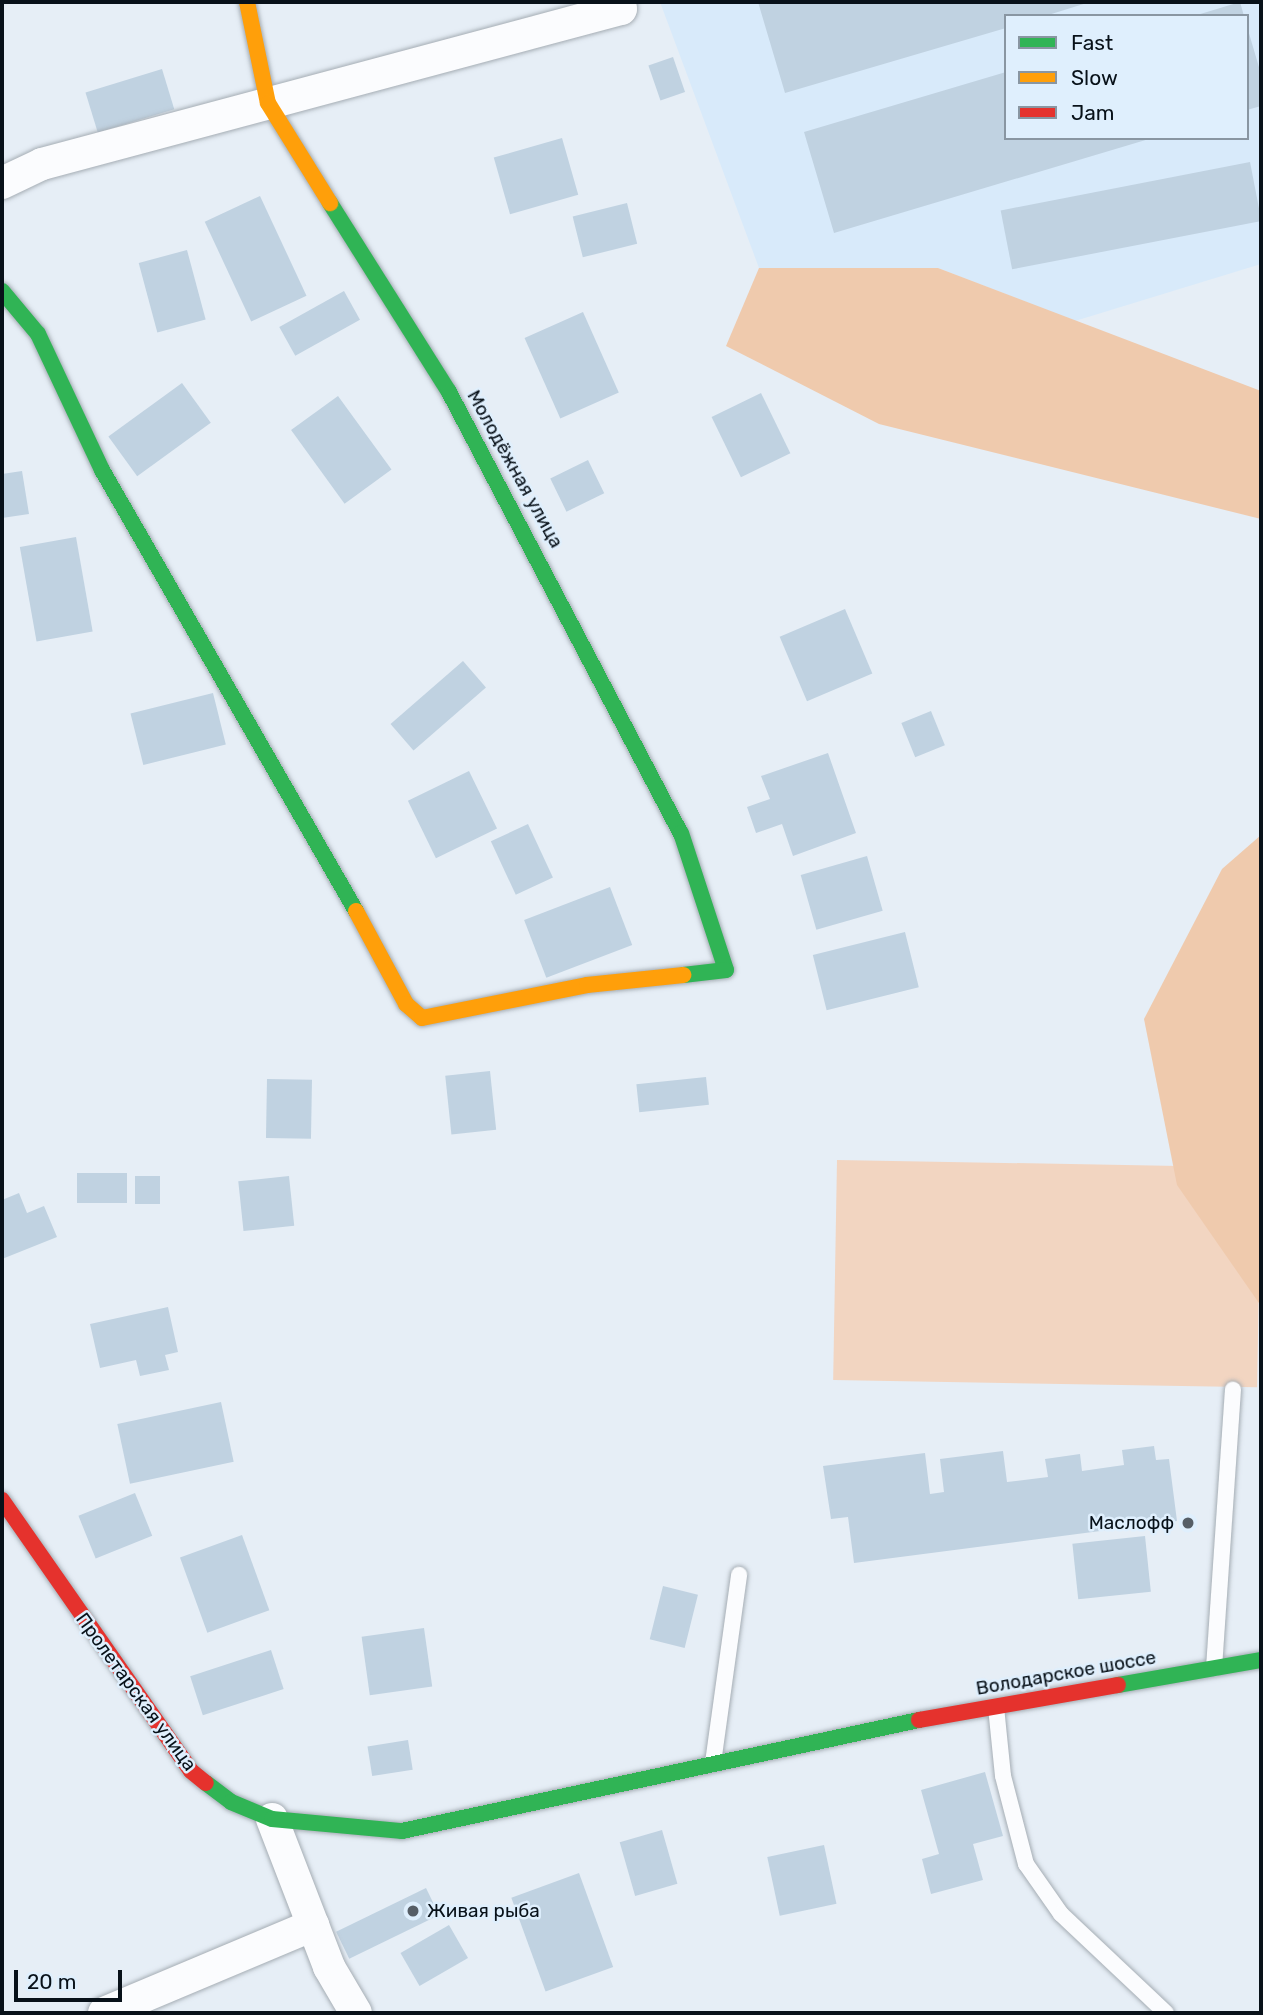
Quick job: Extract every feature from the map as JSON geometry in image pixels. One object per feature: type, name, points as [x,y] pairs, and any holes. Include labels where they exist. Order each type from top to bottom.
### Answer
[{"type":"street","name":"Молодёжная улица","points":[[2,291],[38,334],[102,470],[287,785],[406,1004],[422,1018],[587,985],[726,970],[681,833],[586,643],[449,392],[268,103],[247,2]]},
{"type":"street","points":[[2,183],[42,164],[621,9],[620,2]]},
{"type":"street","name":"Пролетарская улица","points":[[2,1500],[191,1771],[231,1802],[272,1819],[402,1831],[713,1763]]},
{"type":"street","name":"Володарское шоссе","points":[[713,1763],[879,1727],[1261,1660]]},
{"type":"street","points":[[272,1819],[313,1925],[356,2013]]},
{"type":"street","points":[[104,2013],[313,1925]]},
{"type":"lane","points":[[1214,1668],[1233,1390]]},
{"type":"lane","points":[[713,1763],[739,1575]]},
{"type":"lane","points":[[996,1707],[1003,1776],[1026,1864],[1061,1914],[1166,2013]]},
{"type":"shaded area","points":[[660,2],[1261,2],[1261,264],[1075,321],[938,268],[759,268]]},
{"type":"shaded area","points":[[759,268],[938,268],[1261,391],[1261,519],[879,424],[726,346]]},
{"type":"shaded area","points":[[1261,835],[1261,1306],[1177,1185],[1144,1019],[1222,869]]},
{"type":"shaded area","points":[[837,1160],[1261,1167],[1257,1387],[833,1380]]},
{"type":"building","points":[[758,2],[1090,2],[1051,14],[1004,14],[1004,29],[785,93]]},
{"type":"building","points":[[1240,2],[1243,14],[1200,14]]},
{"type":"building","points":[[1249,33],[1261,74],[1261,106],[1249,109]]},
{"type":"building","points":[[673,57],[685,92],[660,100],[648,65]]},
{"type":"building","points":[[162,69],[174,109],[98,133],[85,92]]},
{"type":"building","points":[[1004,73],[1004,140],[1146,140],[834,233],[804,132]]},
{"type":"building","points":[[562,138],[578,195],[510,214],[494,158]]},
{"type":"building","points":[[1250,162],[1261,221],[1012,269],[1001,210]]},
{"type":"building","points":[[260,196],[306,296],[251,321],[205,222]]},
{"type":"building","points":[[627,203],[637,244],[583,257],[573,217]]},
{"type":"building","points":[[187,250],[206,320],[157,332],[139,263]]},
{"type":"building","points":[[344,291],[360,320],[295,356],[279,327]]},
{"type":"building","points":[[583,312],[619,392],[560,418],[525,338]]},
{"type":"building","points":[[182,383],[211,423],[137,476],[108,436]]},
{"type":"building","points":[[761,393],[790,453],[741,477],[712,417]]},
{"type":"building","points":[[338,396],[391,470],[345,504],[291,430]]},
{"type":"building","points":[[588,460],[604,493],[566,512],[550,478]]},
{"type":"building","points":[[22,471],[29,514],[2,518],[2,474]]},
{"type":"building","points":[[76,537],[93,632],[37,641],[20,547]]},
{"type":"building","points":[[845,609],[872,673],[807,701],[780,637]]},
{"type":"building","points":[[463,661],[486,687],[414,750],[391,724]]},
{"type":"building","points":[[213,693],[226,744],[143,765],[131,714]]},
{"type":"building","points":[[931,711],[945,745],[915,757],[901,723]]},
{"type":"building","points":[[828,753],[856,833],[793,856],[782,824],[756,833],[747,807],[770,799],[761,776]]},
{"type":"building","points":[[469,771],[497,829],[436,858],[408,801]]},
{"type":"building","points":[[528,824],[553,877],[516,895],[491,841]]},
{"type":"building","points":[[867,856],[883,911],[816,930],[801,875]]},
{"type":"building","points":[[610,887],[632,945],[546,978],[524,920]]},
{"type":"building","points":[[905,932],[919,987],[827,1010],[813,955]]},
{"type":"building","points":[[490,1071],[496,1130],[451,1134],[445,1076]]},
{"type":"building","points":[[706,1077],[709,1105],[639,1112],[636,1084]]},
{"type":"building","points":[[267,1079],[312,1080],[311,1139],[266,1138]]},
{"type":"building","points":[[77,1173],[127,1173],[127,1203],[77,1203]]},
{"type":"building","points":[[135,1176],[160,1176],[160,1204],[135,1204]]},
{"type":"building","points":[[289,1176],[294,1226],[244,1231],[238,1181]]},
{"type":"building","points":[[19,1193],[27,1213],[44,1206],[57,1237],[2,1259],[2,1200]]},
{"type":"building","points":[[168,1307],[178,1352],[165,1355],[169,1370],[140,1376],[136,1360],[100,1368],[90,1324]]},
{"type":"building","points":[[221,1402],[234,1462],[130,1484],[117,1424]]},
{"type":"building","points":[[1154,1446],[1156,1460],[1169,1459],[1177,1521],[854,1563],[848,1517],[831,1519],[823,1466],[925,1453],[930,1494],[944,1492],[940,1459],[1003,1451],[1007,1482],[1048,1477],[1045,1459],[1080,1454],[1082,1471],[1124,1465],[1122,1450]]},
{"type":"building","points":[[135,1493],[152,1536],[96,1559],[78,1516]]},
{"type":"building","points":[[242,1535],[269,1610],[207,1633],[180,1558]]},
{"type":"building","points":[[1145,1536],[1151,1592],[1078,1599],[1072,1544]]},
{"type":"building","points":[[663,1586],[698,1595],[685,1648],[650,1639]]},
{"type":"building","points":[[424,1628],[432,1686],[370,1695],[362,1637]]},
{"type":"building","points":[[271,1650],[284,1689],[203,1715],[190,1676]]},
{"type":"building","points":[[408,1740],[413,1770],[372,1776],[368,1746]]},
{"type":"building","points":[[985,1772],[1003,1836],[973,1844],[983,1880],[931,1894],[922,1859],[939,1854],[921,1790]]},
{"type":"building","points":[[662,1830],[677,1884],[635,1896],[620,1842]]},
{"type":"building","points":[[824,1845],[836,1904],[780,1916],[767,1857]]},
{"type":"building","points":[[579,1873],[613,1967],[546,1992],[511,1898]]},
{"type":"building","points":[[426,1888],[439,1915],[349,1959],[336,1932]]},
{"type":"building","points":[[449,1925],[468,1958],[420,1986],[401,1953]]},
{"type":"traffic: fast","points":[[330,203],[449,392],[681,833],[726,970],[683,975]]},
{"type":"traffic: fast","points":[[2,291],[38,334],[102,470],[356,911]]},
{"type":"traffic: fast","points":[[1118,1685],[1261,1660]]},
{"type":"traffic: fast","points":[[206,1783],[231,1802],[272,1819],[402,1831],[919,1720]]},
{"type":"traffic: slow","points":[[247,2],[268,103],[330,203]]},
{"type":"traffic: slow","points":[[356,911],[406,1004],[422,1018],[587,985],[683,975]]},
{"type":"traffic: jam","points":[[2,1500],[191,1771],[206,1783]]},
{"type":"traffic: jam","points":[[919,1720],[1118,1685]]},
{"type":"place","name":"Маслофф","points":[[1188,1523]]},
{"type":"place","name":"Живая рыба","points":[[413,1911]]}]
